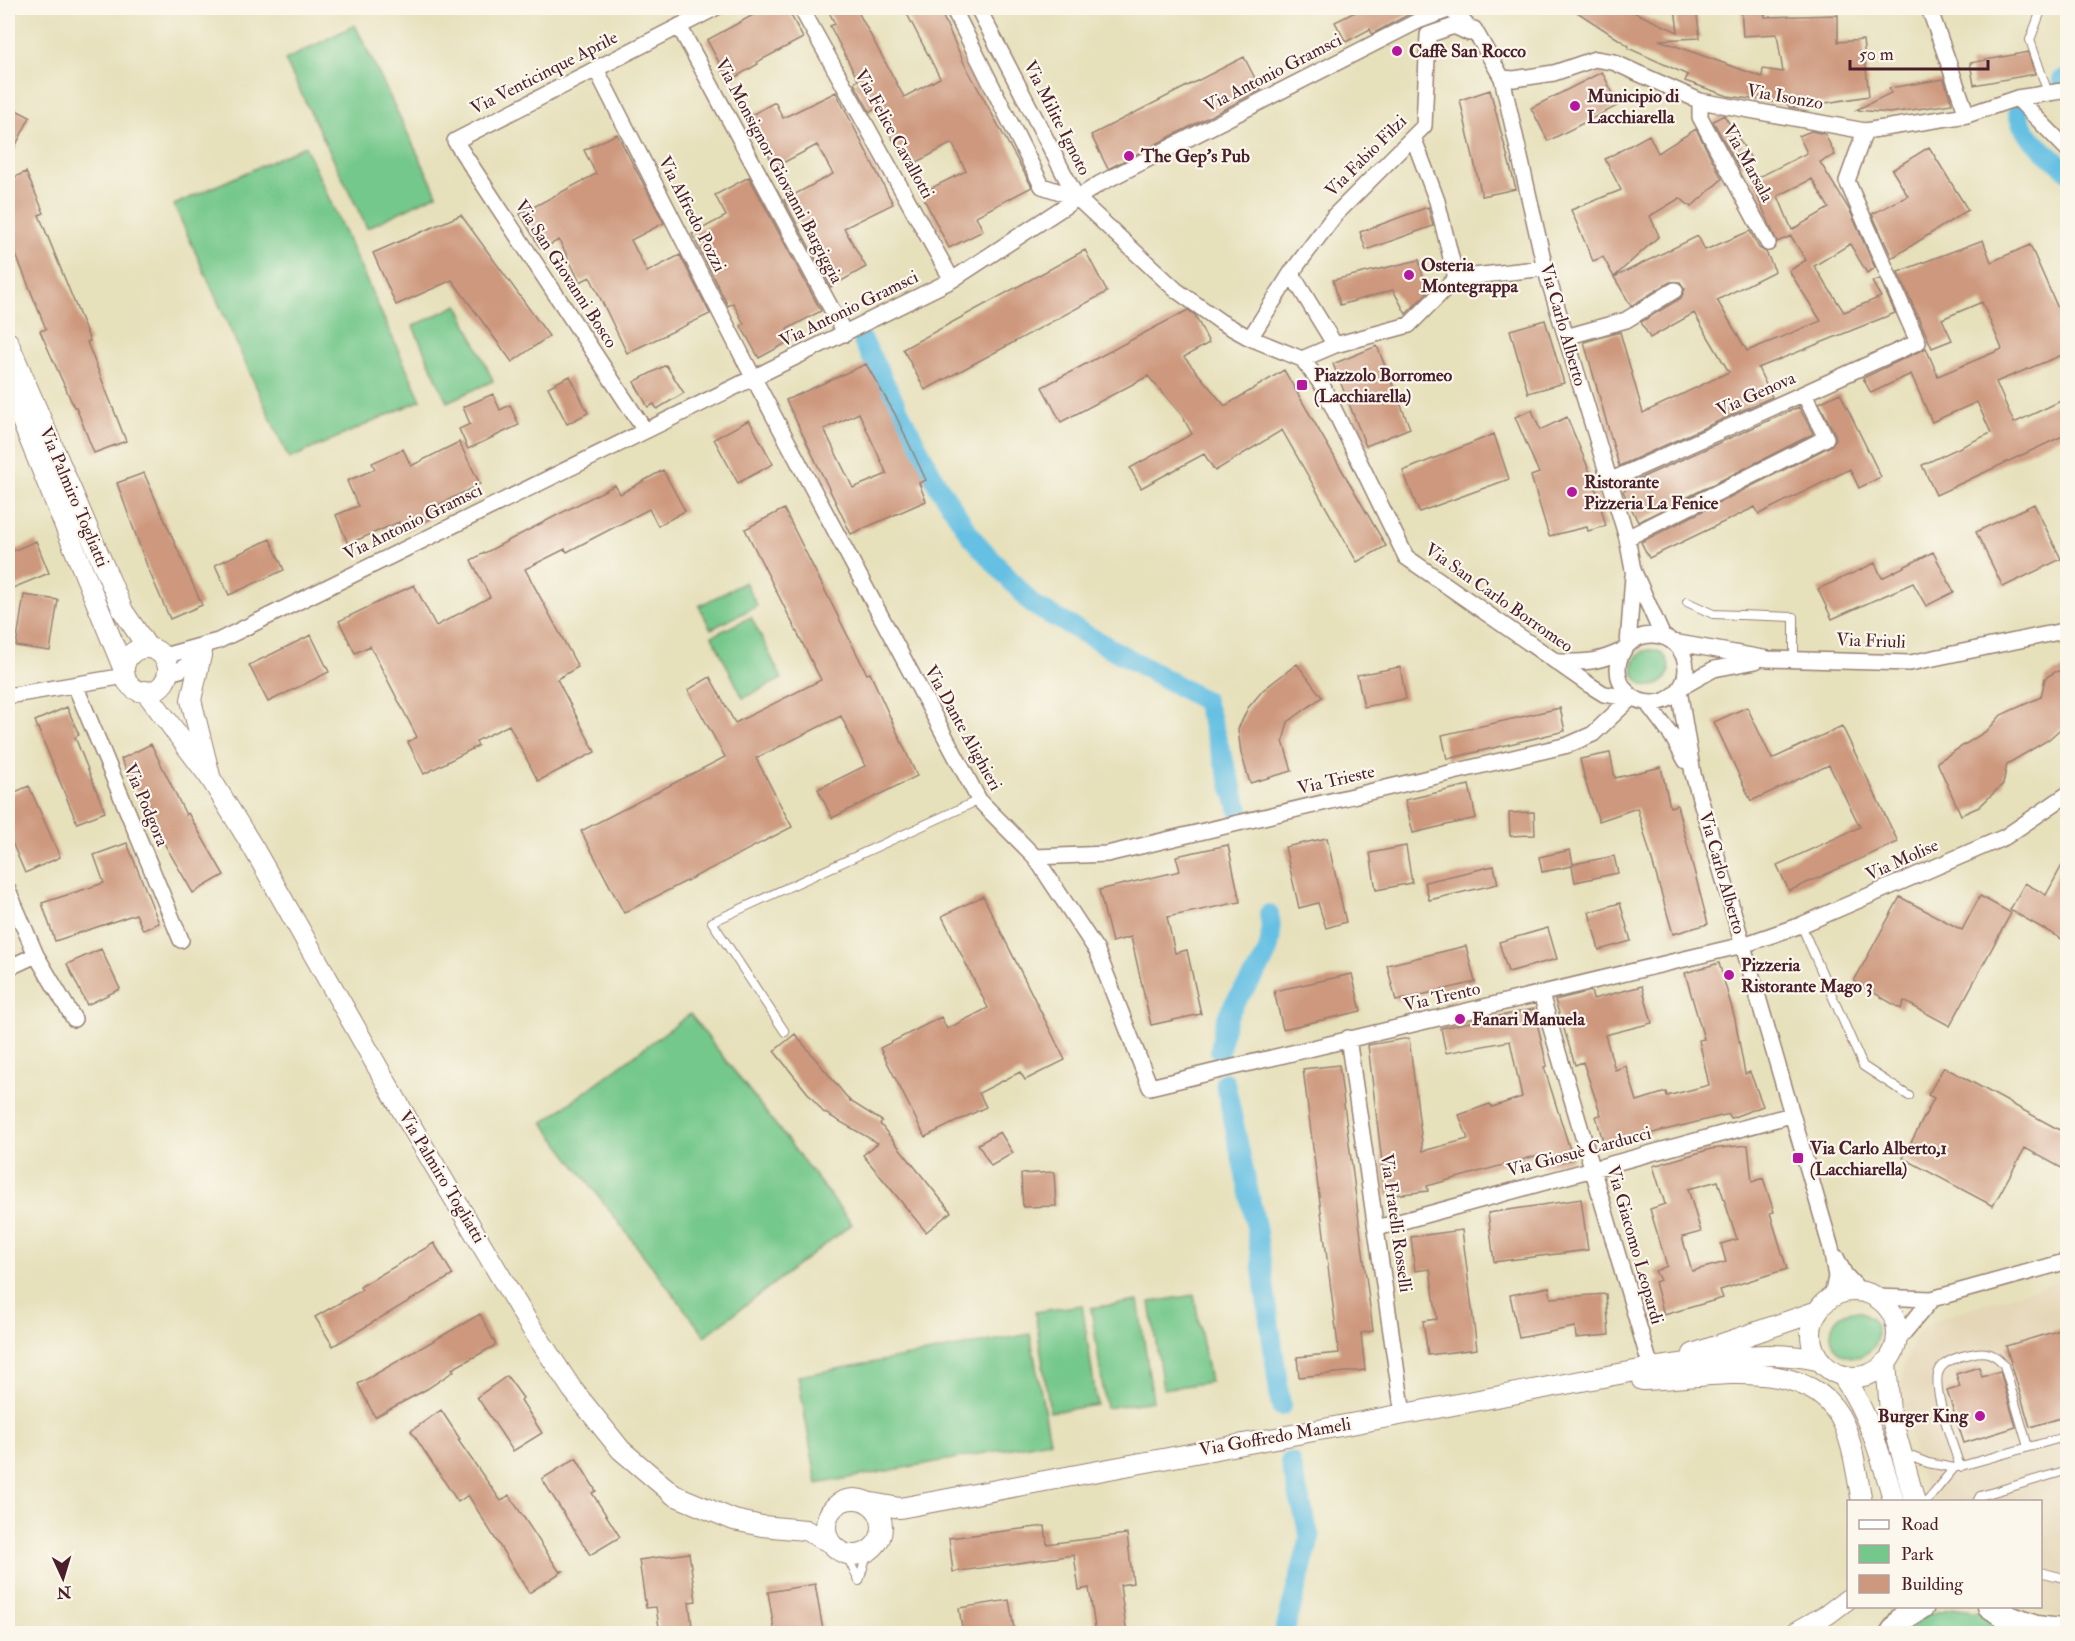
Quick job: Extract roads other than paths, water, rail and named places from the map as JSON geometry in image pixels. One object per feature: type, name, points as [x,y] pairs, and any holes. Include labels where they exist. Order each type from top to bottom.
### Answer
[{"type":"main road","points":[[1890,1634],[1903,1618],[1919,1608]]},
{"type":"main road","points":[[2007,1619],[2036,1628],[2067,1632]]},
{"type":"street","name":"Via Venticinque Aprile","points":[[455,141],[715,8]]},
{"type":"street","name":"Via Felice Cavallotti","points":[[801,8],[952,280]]},
{"type":"street","name":"Via Milite Ignoto","points":[[953,8],[1042,186],[1076,198]]},
{"type":"street","name":"Via Milite Ignoto","points":[[978,8],[1076,198]]},
{"type":"street","points":[[1463,8],[1478,37]]},
{"type":"street","points":[[1929,8],[1967,115]]},
{"type":"street","name":"Via Antonio Gramsci","points":[[162,663],[218,641],[644,429],[952,280],[1076,198],[1418,21],[1451,9],[1478,37]]},
{"type":"street","name":"Via Monsignor Giovanni Bargiggia","points":[[679,26],[844,334]]},
{"type":"street","name":"Via Fabio Filzi","points":[[1250,338],[1291,273],[1335,214],[1425,126],[1428,34],[1454,26],[1478,37]]},
{"type":"street","name":"Via Carlo Alberto","points":[[1478,37],[1502,78],[1545,268],[1627,538],[1633,570],[1626,647],[1618,663],[1618,674],[1628,694],[1638,700],[1672,736],[1693,774]]},
{"type":"street","name":"Via Isonzo","points":[[1502,78],[1514,79],[1554,73],[1595,58],[1613,62],[1700,101],[1865,131],[1967,115],[2017,98],[2067,90]]},
{"type":"street","name":"Via Alfredo Pozzi","points":[[596,69],[753,377]]},
{"type":"street","points":[[2017,98],[2067,150]]},
{"type":"street","name":"Via Marsala","points":[[1700,101],[1700,117],[1768,243]]},
{"type":"street","name":"Via Genova","points":[[1609,481],[1918,342],[1847,181],[1865,131]]},
{"type":"street","points":[[1413,137],[1437,201],[1456,278]]},
{"type":"street","name":"Via San Giovanni Bosco","points":[[455,141],[644,429]]},
{"type":"street","points":[[1076,198],[1176,290],[1221,322],[1250,338],[1302,359],[1335,345],[1409,325],[1456,278],[1545,268]]},
{"type":"street","points":[[1291,273],[1335,345]]},
{"type":"street","points":[[1566,337],[1626,320],[1676,290]]},
{"type":"street","name":"Via Palmiro Togliatti","points":[[8,342],[123,611],[162,663],[194,712]]},
{"type":"street","name":"Via San Carlo Borromeo","points":[[1302,359],[1322,385],[1406,557],[1604,694],[1638,700]]},
{"type":"street","name":"Via Dante Alighieri","points":[[753,377],[979,800],[1035,857],[1097,951],[1149,1087]]},
{"type":"street","name":"Via Palmiro Togliatti","points":[[8,387],[125,673]]},
{"type":"street","points":[[1627,538],[1826,438],[1804,394]]},
{"type":"street","name":"Via Carlo Alberto","points":[[1633,570],[1668,640],[1685,661],[1686,669],[1680,689],[1693,774],[1831,1248],[1836,1277],[1832,1297]]},
{"type":"street","name":"Via Friuli","points":[[1668,640],[1768,659],[1910,663],[2067,630]]},
{"type":"street","points":[[1558,662],[1588,663],[1626,647],[1638,638],[1652,635],[1668,640]]},
{"type":"street","name":"Via Antonio Gramsci","points":[[162,663],[180,670],[218,641]]},
{"type":"street","points":[[131,654],[162,663],[158,688],[145,692],[133,687],[125,673],[131,654]]},
{"type":"street","name":"Via Palmiro Togliatti","points":[[201,655],[191,700],[211,779]]},
{"type":"street","points":[[1638,700],[1664,701],[1714,669],[1768,659]]},
{"type":"street","points":[[8,696],[75,685],[125,673]]},
{"type":"street","name":"Via Podgora","points":[[75,685],[181,940]]},
{"type":"street","name":"Via Palmiro Togliatti","points":[[145,692],[211,779],[254,849],[449,1190],[527,1321],[572,1389],[621,1450],[674,1496],[734,1520],[762,1526],[805,1530]]},
{"type":"street","name":"Via Trieste","points":[[1035,857],[1107,854],[1568,745],[1593,734],[1638,700]]},
{"type":"street","name":"Via Molise","points":[[1743,945],[1801,925],[2005,837],[2067,794]]},
{"type":"street","points":[[8,890],[36,956],[74,1019]]},
{"type":"street","name":"Via Trento","points":[[1149,1087],[1743,945]]},
{"type":"street","points":[[8,968],[36,956]]},
{"type":"street","name":"Via Giacomo Leopardi","points":[[1541,994],[1651,1368]]},
{"type":"street","name":"Via Fratelli Rosselli","points":[[1348,1038],[1403,1414]]},
{"type":"street","name":"Via Giosuè Carducci","points":[[1377,1228],[1593,1167],[1791,1115]]},
{"type":"street","name":"Via Carlo Alberto","points":[[1831,1248],[1845,1275],[1868,1294]]},
{"type":"street","points":[[1932,1299],[1896,1342],[1886,1362],[1866,1375],[1842,1375],[1830,1370],[1814,1349],[1811,1336],[1812,1323],[1818,1311],[1832,1297],[1846,1292],[1932,1299],[2067,1261]]},
{"type":"street","points":[[1868,1294],[1887,1306],[1893,1317],[1896,1342]]},
{"type":"street","name":"Via Goffredo Mameli","points":[[1651,1368],[1818,1311]]},
{"type":"street","name":"Via Goffredo Mameli","points":[[805,1530],[848,1500],[900,1508],[1651,1368],[1757,1354],[1782,1354],[1821,1361]]},
{"type":"street","points":[[1886,1362],[1890,1412],[1914,1500]]},
{"type":"street","points":[[1583,1381],[1753,1374],[1794,1380],[1822,1394],[1844,1424],[1855,1462],[1862,1500]]},
{"type":"street","points":[[1842,1375],[1860,1401],[1870,1423],[1893,1500]]},
{"type":"street","points":[[866,1502],[879,1515],[881,1533]]},
{"type":"street","points":[[805,1530],[839,1549],[868,1551],[874,1546],[900,1508]]},
{"type":"street","points":[[833,1509],[826,1526],[839,1549]]},
{"type":"street","points":[[1793,1634],[1828,1614],[1847,1600]]},
{"type":"street","points":[[1890,1634],[1897,1608]]},
{"type":"lane","points":[[2043,8],[2030,40],[2048,93]]},
{"type":"lane","points":[[1687,602],[1713,614],[1794,617],[1794,658]]},
{"type":"lane","points":[[786,1032],[711,922],[979,800]]},
{"type":"lane","points":[[1801,925],[1863,1066],[1909,1096]]},
{"type":"lane","points":[[1957,1468],[1936,1385],[1939,1371],[1947,1362],[1961,1356],[1988,1352],[1998,1357],[2004,1365],[2028,1447]]},
{"type":"lane","points":[[1901,1452],[1928,1463],[1957,1468],[2064,1437],[2067,1456]]},
{"type":"lane","points":[[1928,1500],[1957,1468]]},
{"type":"lane","points":[[1978,1500],[1980,1496],[2067,1470]]},
{"type":"lane","points":[[2042,1573],[2067,1579]]},
{"type":"waterway","points":[[2062,80],[2068,79]]},
{"type":"waterway","points":[[2018,112],[2020,121],[2030,137],[2068,171]]},
{"type":"waterway","points":[[863,341],[937,484],[973,539],[1033,605],[1205,701],[1239,810]]},
{"type":"waterway","points":[[1220,1050],[1224,1026],[1231,1008],[1264,961],[1271,932],[1269,914]]},
{"type":"waterway","points":[[1225,1082],[1256,1226],[1281,1406]]},
{"type":"waterway","points":[[1284,1634],[1310,1538],[1290,1462]]},
{"type":"place","name":"Caffè San Rocco","points":[[1397,51]]},
{"type":"place","name":"Municipio di Lacchiarella","points":[[1575,106]]},
{"type":"place","name":"The Gep's Pub","points":[[1129,156]]},
{"type":"place","name":"Osteria Montegrappa","points":[[1409,275]]},
{"type":"place","name":"Piazzolo Borromeo (Lacchiarella)","points":[[1302,385]]},
{"type":"place","name":"Ristorante Pizzeria La Fenice","points":[[1572,492]]},
{"type":"place","name":"Pizzeria Ristorante Mago 3","points":[[1729,975]]},
{"type":"place","name":"Fanari Manuela","points":[[1460,1019]]},
{"type":"place","name":"Via Carlo Alberto,1 (Lacchiarella)","points":[[1798,1158]]},
{"type":"place","name":"Burger King","points":[[1980,1416]]}]
